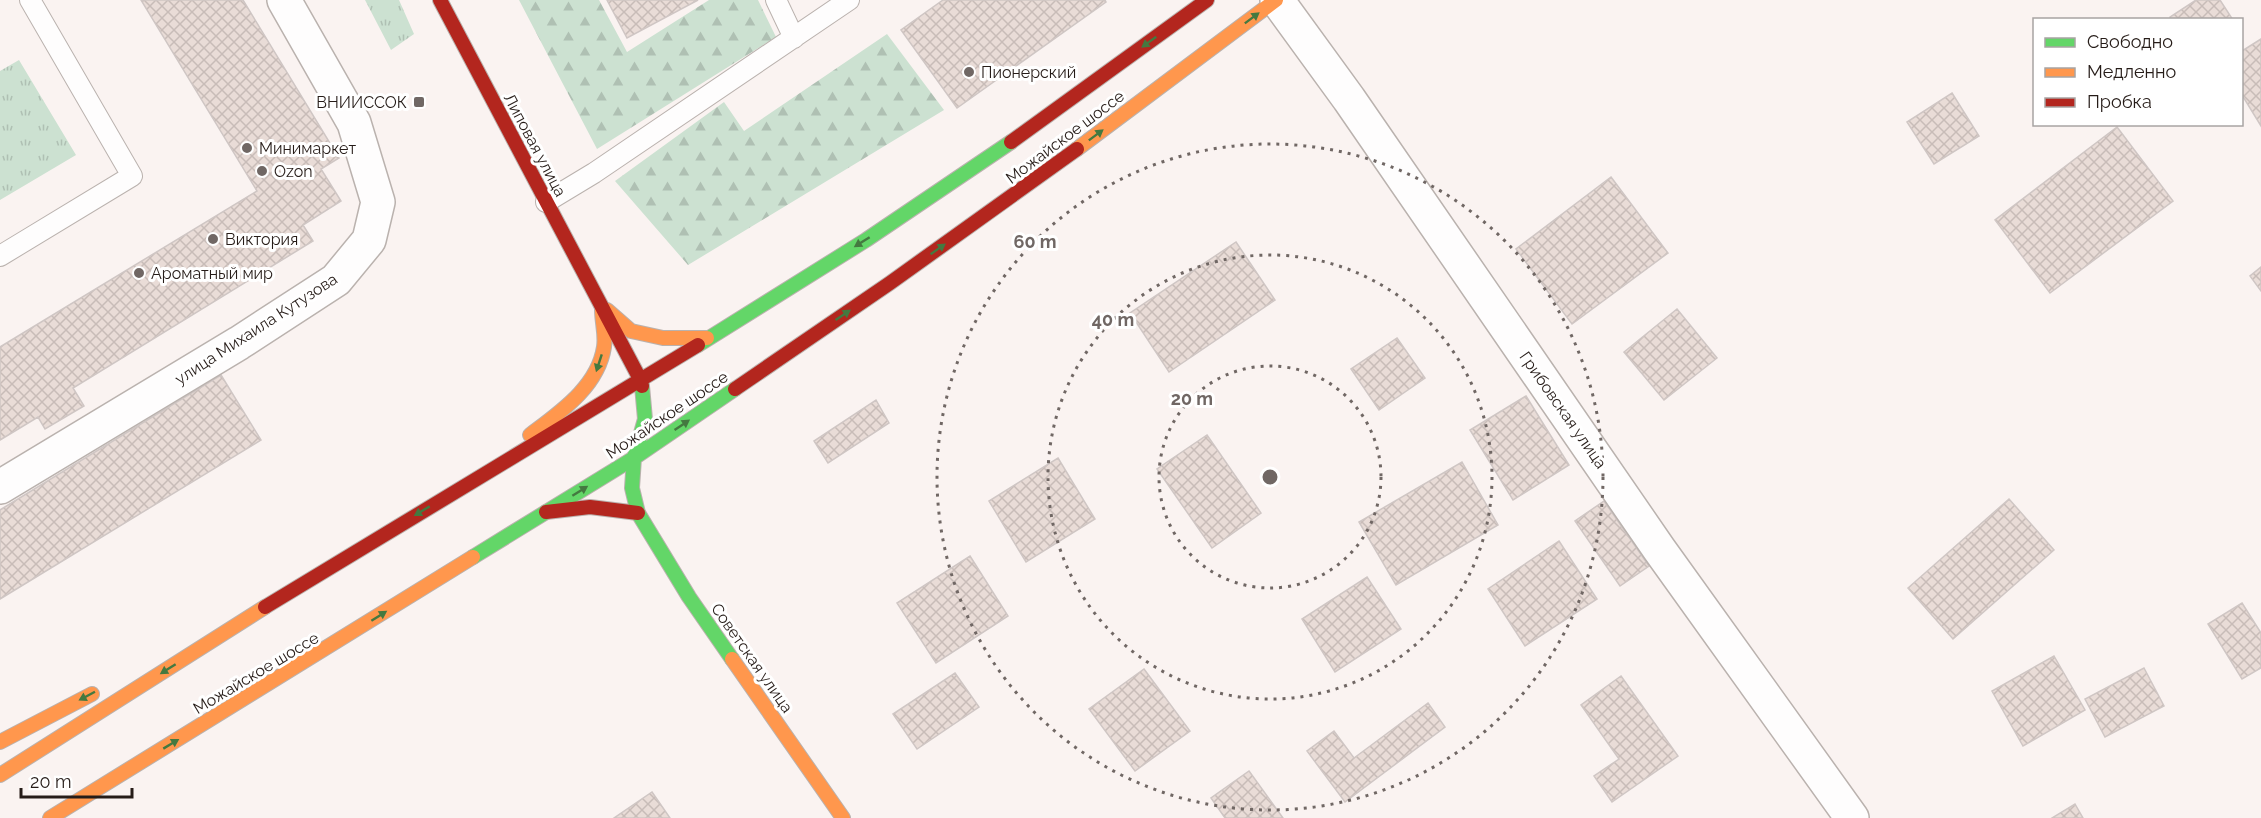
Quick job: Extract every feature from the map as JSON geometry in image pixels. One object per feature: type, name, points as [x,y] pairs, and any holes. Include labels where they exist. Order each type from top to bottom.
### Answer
[{"type":"main road","name":"Липовая улица","points":[[440,0],[641,381],[645,419],[634,458]]},
{"type":"main road","name":"Можайское шоссе","points":[[50,818],[634,458],[890,283],[1037,179],[1276,0]]},
{"type":"main road","name":"Можайское шоссе","points":[[0,775],[306,581],[641,381],[866,240],[981,164],[1198,3]]},
{"type":"main road","name":"Липовая улица","points":[[601,305],[631,331],[663,338],[707,338]]},
{"type":"main road","name":"Липовая улица","points":[[472,481],[563,410],[595,375],[604,349],[601,305]]},
{"type":"main road","name":"Советская улица","points":[[634,458],[633,488],[639,513],[689,597],[843,818]]},
{"type":"main road","points":[[546,512],[590,507],[639,513]]},
{"type":"main road","points":[[148,664],[306,581]]},
{"type":"main road","points":[[176,756],[329,647]]},
{"type":"main road","points":[[0,742],[106,687]]},
{"type":"street","name":"улица Михаила Кутузова","points":[[0,487],[239,343],[336,280],[369,240],[378,202],[354,123],[284,0]]},
{"type":"street","name":"Грибовская улица","points":[[1276,0],[1349,99],[1666,559],[1852,818]]},
{"type":"lane","points":[[0,256],[132,176],[30,0]]},
{"type":"lane","points":[[776,0],[794,38]]},
{"type":"lane","points":[[546,202],[594,173],[849,0]]},
{"type":"green space","points":[[365,0],[399,0],[414,34],[391,50]]},
{"type":"green space","points":[[519,0],[599,0],[627,52],[709,0],[758,0],[776,37],[597,149]]},
{"type":"green space","points":[[887,34],[944,110],[688,265],[615,181],[724,102],[744,131]]},
{"type":"green space","points":[[19,60],[76,155],[0,200],[0,71]]},
{"type":"building","points":[[141,0],[243,0],[339,158],[321,169],[341,201],[303,225],[313,241],[73,388],[84,406],[45,429],[38,417],[0,440],[0,347],[257,191]]},
{"type":"building","points":[[607,0],[698,0],[627,38]]},
{"type":"building","name":"Пионерский","points":[[943,0],[1105,0],[1106,2],[957,108],[901,30]]},
{"type":"building","points":[[2196,0],[2220,0],[2232,18],[2170,18]]},
{"type":"building","points":[[2261,39],[2261,126],[2243,97],[2243,50]]},
{"type":"building","points":[[1952,93],[1979,136],[1934,164],[1907,122]]},
{"type":"building","points":[[2117,127],[2173,201],[2050,293],[1995,220]]},
{"type":"building","points":[[1611,177],[1668,253],[1572,324],[1516,249]]},
{"type":"building","points":[[1236,242],[1275,300],[1169,372],[1130,313]]},
{"type":"building","points":[[2261,267],[2261,291],[2250,276]]},
{"type":"building","points":[[1677,309],[1717,358],[1664,400],[1624,352]]},
{"type":"building","points":[[1397,338],[1425,378],[1379,410],[1351,369]]},
{"type":"building","points":[[221,375],[261,440],[0,599],[0,510]]},
{"type":"building","points":[[1526,396],[1569,465],[1513,500],[1470,430]]},
{"type":"building","points":[[876,400],[889,423],[828,463],[814,441]]},
{"type":"building","points":[[1207,435],[1261,513],[1212,548],[1157,469]]},
{"type":"building","points":[[1058,458],[1095,519],[1026,562],[989,501]]},
{"type":"building","points":[[1462,462],[1498,525],[1396,585],[1359,522]]},
{"type":"building","points":[[2009,499],[2054,550],[1953,639],[1908,588]]},
{"type":"building","points":[[1604,501],[1649,566],[1620,586],[1575,521]]},
{"type":"building","points":[[1559,541],[1597,599],[1525,646],[1488,589]]},
{"type":"building","points":[[970,556],[1008,616],[936,663],[897,603]]},
{"type":"building","points":[[1367,577],[1401,629],[1335,672],[1302,619]]},
{"type":"building","points":[[2242,603],[2261,633],[2261,668],[2242,679],[2208,624]]},
{"type":"building","points":[[2054,656],[2085,710],[2023,746],[1992,691]]},
{"type":"building","points":[[2144,668],[2164,706],[2105,737],[2085,699]]},
{"type":"building","points":[[1144,669],[1190,731],[1135,771],[1089,709]]},
{"type":"building","points":[[955,673],[979,707],[917,749],[893,714]]},
{"type":"building","points":[[1621,676],[1678,756],[1612,802],[1594,776],[1619,759],[1581,705]]},
{"type":"building","points":[[1428,703],[1445,727],[1345,802],[1307,751],[1334,731],[1354,758]]},
{"type":"building","points":[[1249,771],[1283,818],[1225,818],[1211,798]]},
{"type":"building","points":[[652,792],[670,818],[614,818]]},
{"type":"building","points":[[2075,804],[2083,818],[2052,818]]},
{"type":"traffic: fast","points":[[698,345],[866,240],[1011,142]]},
{"type":"traffic: fast","points":[[642,386],[645,419],[634,458],[632,488],[638,513],[689,597],[732,659]]},
{"type":"traffic: fast","points":[[473,557],[634,458],[735,389]]},
{"type":"traffic: slow","points":[[1077,149],[1276,0]]},
{"type":"traffic: slow","points":[[530,435],[576,398],[594,375],[604,347],[602,310]]},
{"type":"traffic: slow","points":[[607,310],[631,331],[663,338],[707,338]]},
{"type":"traffic: slow","points":[[50,818],[473,557]]},
{"type":"traffic: slow","points":[[0,775],[265,607]]},
{"type":"traffic: slow","points":[[732,659],[843,818]]},
{"type":"traffic: slow","points":[[0,742],[92,694]]},
{"type":"traffic: jam","points":[[440,0],[642,386]]},
{"type":"traffic: jam","points":[[1011,142],[1207,0]]},
{"type":"traffic: jam","points":[[735,389],[890,283],[1077,149]]},
{"type":"traffic: jam","points":[[265,607],[698,345]]},
{"type":"traffic: jam","points":[[546,512],[590,507],[638,513]]},
{"type":"place","name":"Пионерский","points":[[969,72]]},
{"type":"place","name":"ВНИИССОК","points":[[419,102]]},
{"type":"place","name":"Минимаркет","points":[[247,148]]},
{"type":"place","name":"Ozon","points":[[262,171]]},
{"type":"place","name":"Виктория","points":[[213,239]]},
{"type":"place","name":"Ароматный мир","points":[[139,273]]}]
